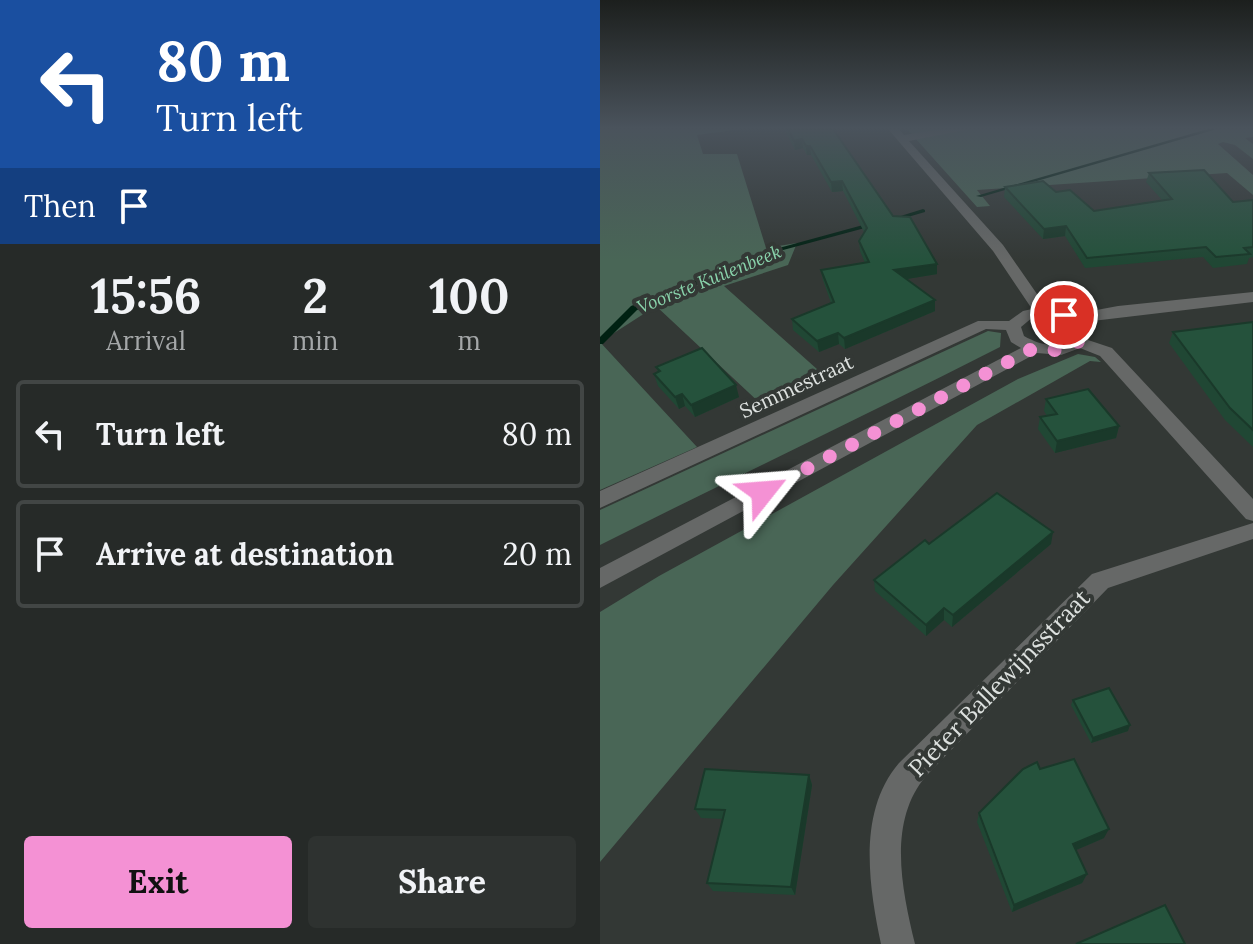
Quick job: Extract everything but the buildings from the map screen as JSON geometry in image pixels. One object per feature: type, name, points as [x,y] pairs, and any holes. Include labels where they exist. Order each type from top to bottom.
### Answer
[{"type":"street","points":[[932,173],[998,248],[1041,311]]},
{"type":"street","points":[[1074,319],[1083,335],[1079,342],[1060,350],[1034,348],[1017,339],[1013,326],[1018,319],[1041,311],[1074,319],[1118,311],[1253,297]]},
{"type":"street","name":"Semmestraat","points":[[600,500],[984,324],[1013,326]]},
{"type":"street","points":[[1079,342],[1106,352],[1253,513]]},
{"type":"street","points":[[600,579],[1034,348]]},
{"type":"street","name":"Pieter Ballewijnsstraat","points":[[898,944],[887,901],[890,813],[898,787],[916,766],[1100,581],[1253,531]]},
{"type":"green space","points":[[600,173],[743,173],[766,248],[797,243],[788,265],[724,286],[827,378],[763,406],[656,306],[600,342]]},
{"type":"green space","points":[[947,173],[1226,173],[977,190],[990,206],[977,207]]},
{"type":"green space","points":[[1227,173],[1251,173],[1253,195]]},
{"type":"green space","points":[[988,331],[1001,333],[1000,347],[600,545],[600,510]]},
{"type":"green space","points":[[600,342],[697,447],[600,490]]},
{"type":"green space","points":[[1078,354],[1095,357],[1101,362],[1090,361],[977,425],[833,585],[600,862],[600,612],[659,576],[1018,379]]},
{"type":"waterway","name":"Voorste Kuilenbeek","points":[[979,196],[1060,173]]},
{"type":"waterway","name":"Voorste Kuilenbeek","points":[[894,219],[923,211]]},
{"type":"waterway","name":"Voorste Kuilenbeek","points":[[600,342],[634,308],[770,252],[874,224]]},
{"type":"route","points":[[763,492],[1034,348],[1060,350],[1071,347],[1083,335],[1074,319],[1064,315]]}]
